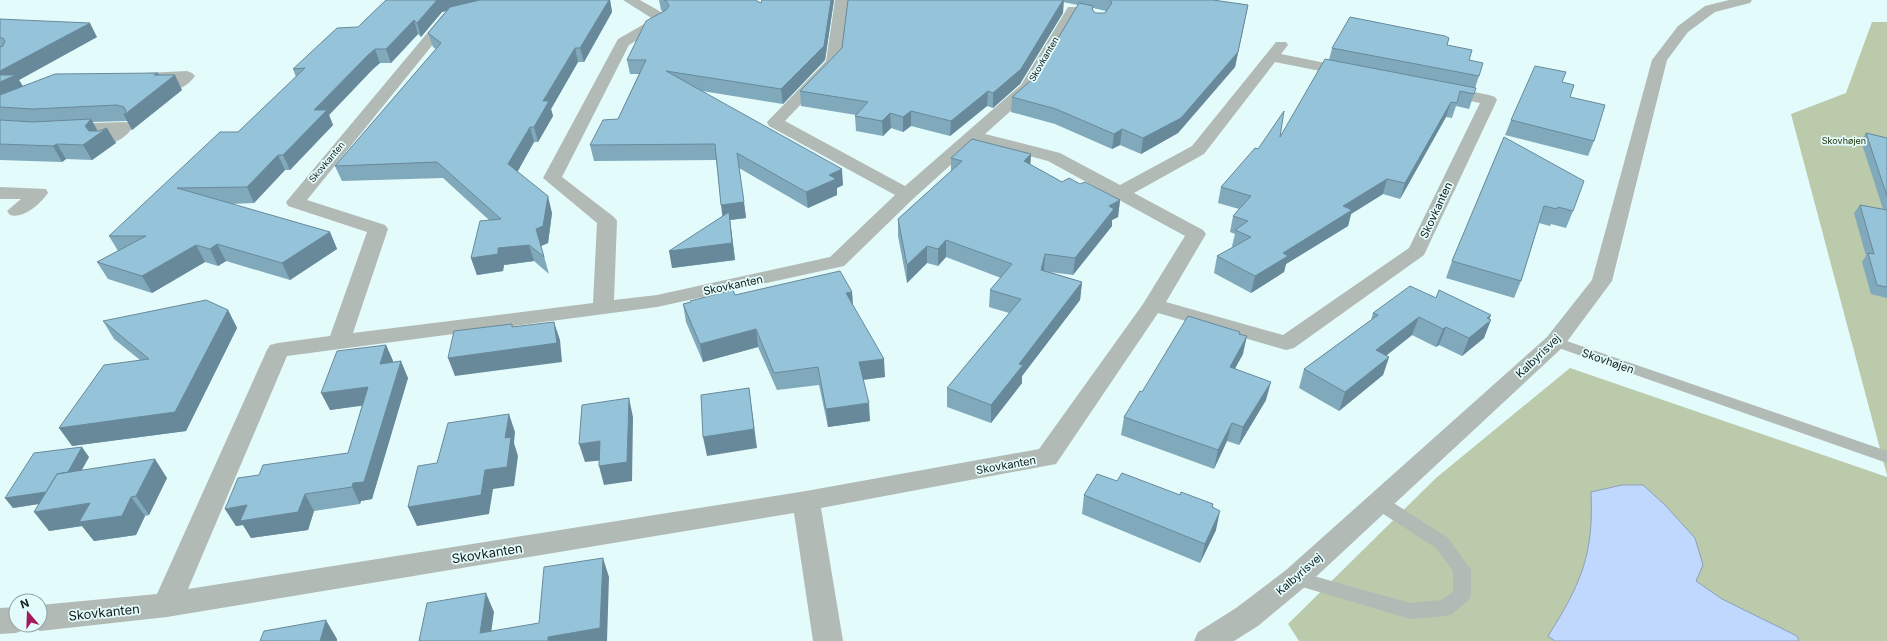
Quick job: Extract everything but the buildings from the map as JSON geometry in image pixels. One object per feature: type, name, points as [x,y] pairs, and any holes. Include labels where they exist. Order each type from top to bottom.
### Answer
[{"type":"street","points":[[604,309],[608,221],[552,178],[623,42],[663,19],[630,0]]},
{"type":"street","points":[[842,0],[833,62],[775,122],[907,194]]},
{"type":"street","name":"Kalbyrisvej","points":[[1209,641],[1247,617],[1296,578],[1555,342],[1602,281],[1660,60],[1684,29],[1710,9],[1745,0]]},
{"type":"street","name":"Skovkanten","points":[[167,605],[278,350],[657,301],[837,262],[907,194],[1027,88],[1072,10]]},
{"type":"street","name":"Skovkanten","points":[[339,342],[378,229],[295,202],[448,16],[463,12]]},
{"type":"street","points":[[1121,192],[1198,150],[1277,50],[1370,76]]},
{"type":"street","points":[[128,80],[187,76],[176,85]]},
{"type":"street","name":"Skovkanten","points":[[1153,305],[1286,343],[1416,251],[1489,100],[1430,88]]},
{"type":"street","points":[[50,130],[125,127],[104,141]]},
{"type":"street","name":"Skovkanten","points":[[48,617],[167,605],[806,501],[1047,457],[1153,305],[1196,234],[1054,157],[974,136]]},
{"type":"street","points":[[0,193],[39,193],[17,211]]},
{"type":"street","points":[[806,501],[828,641]]},
{"type":"lane","name":"Skovhøjen","points":[[1555,342],[1887,457]]},
{"type":"lane","points":[[1296,578],[1410,611],[1445,608],[1462,595],[1462,570],[1442,543],[1380,503]]},
{"type":"green space","name":"Skovhøjen","points":[[1872,22],[1887,22],[1887,475],[1791,114],[1846,93]]},
{"type":"green space","points":[[1570,368],[1887,477],[1887,641],[1299,641],[1288,624],[1436,478]]},
{"type":"water","points":[[1622,485],[1643,485],[1666,506],[1695,538],[1703,565],[1696,581],[1722,599],[1797,636],[1799,641],[1555,641],[1548,636],[1569,600],[1583,568],[1590,533],[1591,492]]}]
